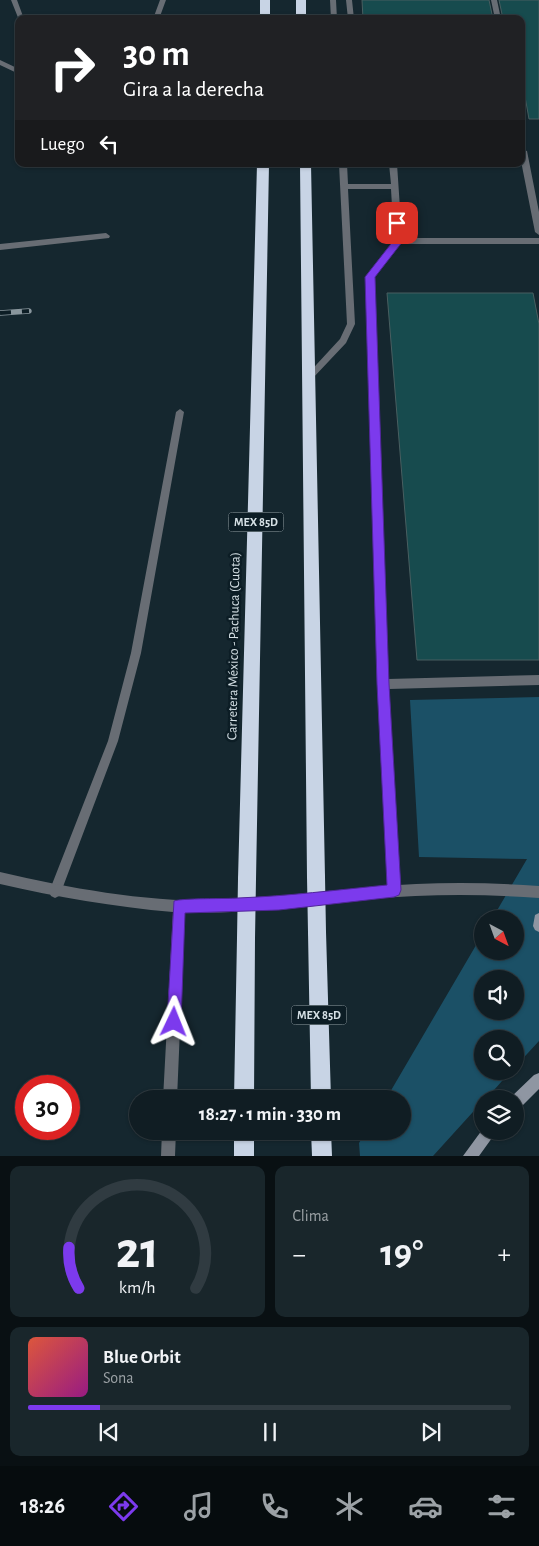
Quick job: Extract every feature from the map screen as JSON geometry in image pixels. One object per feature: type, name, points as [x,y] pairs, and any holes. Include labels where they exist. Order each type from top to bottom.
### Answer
[{"type":"highway","points":[[265,0],[265,15]]},
{"type":"highway","points":[[301,0],[302,15]]},
{"type":"highway","name":"Carretera México - Pachuca (Cuota)","points":[[244,1090],[263,167]]},
{"type":"highway","name":"MEX 85D","points":[[304,167],[321,1090]]},
{"type":"highway","points":[[244,1140],[244,1156]]},
{"type":"highway","points":[[321,1140],[322,1156]]},
{"type":"street","points":[[14,0],[20,15]]},
{"type":"street","points":[[157,15],[163,0]]},
{"type":"street","points":[[333,0],[334,15]]},
{"type":"street","points":[[349,0],[350,15]]},
{"type":"street","points":[[494,0],[497,15]]},
{"type":"street","points":[[0,62],[15,70]]},
{"type":"street","points":[[525,165],[539,232]]},
{"type":"street","points":[[309,377],[343,341],[351,324],[342,167]]},
{"type":"street","points":[[393,167],[398,241],[370,277],[383,684],[394,890]]},
{"type":"street","points":[[344,186],[395,187]]},
{"type":"street","points":[[0,247],[106,236]]},
{"type":"street","points":[[398,241],[539,241]]},
{"type":"street","points":[[55,892],[113,741],[136,653],[180,412]]},
{"type":"street","points":[[383,684],[539,680]]},
{"type":"street","points":[[0,878],[55,892],[104,900],[200,907],[279,903],[394,890],[484,888],[539,892]]},
{"type":"street","points":[[170,1090],[179,906]]},
{"type":"street","points":[[539,919],[539,926]]},
{"type":"street","points":[[524,1094],[539,1080]]},
{"type":"street","points":[[168,1156],[169,1140]]},
{"type":"street","points":[[470,1156],[483,1140]]},
{"type":"shaded area","points":[[539,697],[539,1041],[524,1057],[524,1030],[474,1030],[474,1080],[503,1080],[494,1090],[474,1090],[474,1111],[433,1156],[360,1156],[359,1143],[361,1140],[411,1140],[411,1090],[391,1090],[474,949],[474,960],[524,960],[524,910],[497,910],[527,859],[419,857],[410,700]]},
{"type":"building","points":[[362,0],[489,0],[492,15],[363,15]]},
{"type":"building","points":[[499,0],[539,0],[539,119],[529,119],[525,96],[525,15],[502,15]]},
{"type":"building","points":[[387,293],[533,293],[539,324],[539,660],[417,660]]},
{"type":"railway","points":[[0,313],[29,311]]},
{"type":"route","points":[[174,1022],[179,906],[200,907],[279,903],[394,890],[383,684],[370,277],[375,268],[393,250],[398,241],[397,223]]}]
